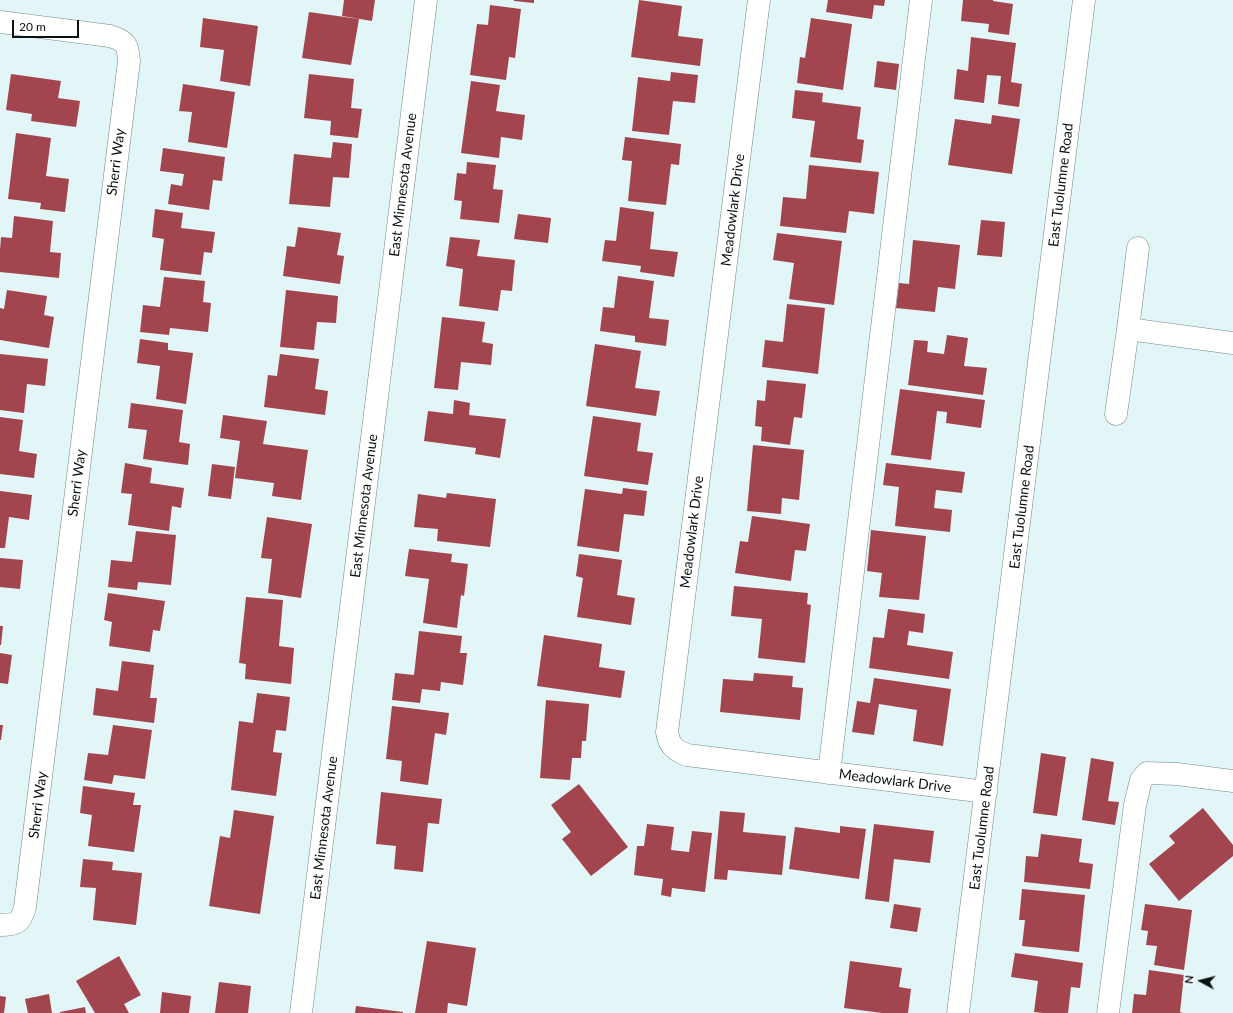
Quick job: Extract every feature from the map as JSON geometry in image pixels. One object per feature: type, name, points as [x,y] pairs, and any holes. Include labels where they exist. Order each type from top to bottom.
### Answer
[{"type":"street","name":"East Minnesota Avenue","points":[[301,1013],[426,0]]},
{"type":"street","name":"Meadowlark Drive","points":[[759,0],[667,732],[668,740],[673,748],[688,755],[986,792]]},
{"type":"street","points":[[829,773],[921,0]]},
{"type":"street","name":"East Tuolumne Road","points":[[958,1013],[1084,0]]},
{"type":"street","name":"Sherri Way","points":[[0,22],[119,38],[125,43],[129,61],[25,908],[23,916],[9,924]]},
{"type":"street","points":[[1116,414],[1138,248]]},
{"type":"street","points":[[1128,329],[1233,343]]},
{"type":"street","points":[[1108,1013],[1135,805],[1141,780],[1147,773],[1177,774],[1233,781]]},
{"type":"building","points":[[344,0],[375,0],[372,21],[342,16]]},
{"type":"building","points":[[534,0],[534,3],[514,1]]},
{"type":"building","points":[[639,0],[682,6],[678,36],[703,39],[700,66],[631,57]]},
{"type":"building","points":[[828,0],[885,0],[884,6],[874,5],[872,19],[826,12]]},
{"type":"building","points":[[963,0],[993,0],[1013,4],[1009,35],[988,32],[989,24],[961,21]]},
{"type":"building","points":[[490,5],[521,9],[515,58],[509,57],[506,80],[470,75],[477,24],[488,25]]},
{"type":"building","points":[[309,12],[359,19],[351,65],[302,58]]},
{"type":"building","points":[[203,18],[258,26],[250,86],[220,81],[224,50],[200,47]]},
{"type":"building","points":[[811,18],[852,24],[843,90],[797,83],[800,57],[805,58]]},
{"type":"building","points":[[971,37],[1016,43],[1011,82],[1022,84],[1019,107],[998,104],[1001,76],[987,75],[984,103],[954,99],[957,69],[968,71]]},
{"type":"building","points":[[877,61],[899,64],[896,90],[874,87]]},
{"type":"building","points":[[671,72],[698,75],[695,103],[673,101],[669,135],[632,131],[638,77],[670,81]]},
{"type":"building","points":[[11,74],[61,81],[58,98],[80,101],[76,127],[31,121],[32,114],[6,110]]},
{"type":"building","points":[[309,74],[354,79],[351,108],[362,109],[358,138],[330,135],[331,121],[304,118]]},
{"type":"building","points":[[471,81],[500,85],[496,111],[525,115],[522,140],[501,137],[499,158],[461,153]]},
{"type":"building","points":[[183,84],[235,92],[227,148],[188,142],[192,112],[179,111]]},
{"type":"building","points":[[795,90],[823,93],[822,102],[861,107],[857,139],[864,140],[861,163],[810,157],[815,121],[792,118]]},
{"type":"building","points":[[992,115],[1020,119],[1012,174],[948,165],[955,119],[991,124]]},
{"type":"building","points":[[16,133],[51,138],[46,176],[69,179],[65,212],[40,209],[41,203],[8,199]]},
{"type":"building","points":[[625,137],[681,144],[679,165],[671,164],[666,205],[628,201],[632,161],[622,160]]},
{"type":"building","points":[[333,142],[352,144],[349,178],[333,177],[330,207],[289,204],[294,154],[331,158]]},
{"type":"building","points":[[163,148],[225,157],[222,181],[213,180],[209,210],[168,204],[171,184],[182,186],[184,174],[160,171]]},
{"type":"building","points":[[467,162],[496,165],[493,189],[503,190],[499,223],[460,219],[462,201],[454,200],[457,173],[466,174]]},
{"type":"building","points":[[809,165],[879,172],[874,214],[849,211],[846,233],[780,226],[783,197],[806,199]]},
{"type":"building","points":[[620,207],[654,212],[650,249],[678,252],[674,277],[640,272],[641,266],[602,261],[605,240],[616,241]]},
{"type":"building","points":[[155,209],[183,213],[181,228],[215,232],[212,253],[204,252],[201,275],[160,270],[164,239],[152,237]]},
{"type":"building","points":[[518,214],[551,218],[548,243],[514,239]]},
{"type":"building","points":[[14,216],[53,221],[50,252],[61,253],[59,278],[0,272],[1,237],[12,238]]},
{"type":"building","points":[[981,220],[1005,222],[1002,257],[977,255]]},
{"type":"building","points":[[298,227],[341,233],[337,255],[344,256],[340,284],[283,276],[287,246],[295,247]]},
{"type":"building","points":[[777,233],[842,241],[834,305],[789,299],[794,263],[773,260]]},
{"type":"building","points":[[450,237],[480,240],[477,256],[515,260],[512,291],[501,290],[498,311],[459,306],[463,269],[446,266]]},
{"type":"building","points":[[913,240],[960,245],[955,289],[938,287],[935,312],[896,308],[899,283],[909,284]]},
{"type":"building","points":[[618,276],[654,281],[649,318],[669,320],[666,346],[635,342],[635,336],[600,331],[603,307],[614,308]]},
{"type":"building","points":[[164,277],[205,281],[203,302],[211,303],[208,332],[170,328],[169,335],[140,332],[143,305],[160,307]]},
{"type":"building","points":[[7,290],[47,296],[44,315],[54,317],[49,348],[0,340],[0,308],[4,309]]},
{"type":"building","points":[[286,290],[338,296],[336,323],[317,322],[314,350],[280,347]]},
{"type":"building","points":[[787,304],[825,308],[818,374],[762,367],[765,340],[783,342]]},
{"type":"building","points":[[442,317],[485,322],[482,342],[493,344],[491,365],[461,362],[458,390],[434,388]]},
{"type":"building","points":[[947,335],[968,338],[964,366],[987,368],[983,395],[908,385],[914,340],[928,341],[927,352],[944,354]]},
{"type":"building","points":[[140,339],[168,343],[168,350],[193,353],[186,404],[156,399],[160,366],[137,363]]},
{"type":"building","points":[[595,344],[641,351],[635,388],[660,391],[656,416],[586,406]]},
{"type":"building","points":[[0,354],[48,359],[45,386],[27,384],[24,413],[0,410]]},
{"type":"building","points":[[280,354],[319,359],[315,389],[328,391],[325,415],[264,407],[268,375],[277,376]]},
{"type":"building","points":[[767,380],[806,384],[802,418],[794,417],[790,445],[761,441],[762,427],[755,426],[757,400],[765,401]]},
{"type":"building","points":[[900,389],[985,400],[981,428],[946,423],[947,412],[937,411],[931,460],[891,455]]},
{"type":"building","points":[[454,400],[470,403],[469,415],[506,419],[500,458],[475,454],[476,448],[424,441],[428,411],[453,414]]},
{"type":"building","points":[[131,403],[183,410],[179,442],[190,444],[188,465],[143,459],[147,430],[128,428]]},
{"type":"building","points":[[223,415],[267,421],[263,444],[308,450],[301,500],[272,496],[274,483],[235,478],[240,441],[220,438]]},
{"type":"building","points":[[593,416],[641,423],[637,451],[653,453],[648,485],[584,476]]},
{"type":"building","points":[[0,417],[23,420],[19,451],[37,454],[34,478],[0,474]]},
{"type":"building","points":[[753,445],[804,450],[799,500],[782,498],[781,514],[747,511]]},
{"type":"building","points":[[125,463],[152,468],[150,483],[184,488],[181,508],[172,506],[169,531],[128,525],[132,494],[121,493]]},
{"type":"building","points":[[886,463],[965,472],[962,493],[936,490],[934,508],[952,510],[950,532],[895,526],[899,487],[883,485]]},
{"type":"building","points":[[212,464],[235,467],[231,499],[208,496]]},
{"type":"building","points":[[623,488],[647,491],[644,516],[624,514],[619,552],[577,546],[585,489],[622,494]]},
{"type":"building","points":[[0,491],[32,495],[29,520],[9,517],[5,548],[0,548]]},
{"type":"building","points":[[447,493],[496,499],[490,547],[437,541],[438,529],[414,527],[418,494],[446,498]]},
{"type":"building","points":[[752,516],[810,524],[806,551],[795,550],[791,581],[735,573],[740,541],[748,542]]},
{"type":"building","points":[[267,517],[312,524],[301,598],[268,593],[272,559],[261,558]]},
{"type":"building","points":[[871,530],[926,536],[919,600],[879,597],[882,573],[867,571]]},
{"type":"building","points":[[136,531],[176,535],[171,585],[138,582],[137,590],[108,587],[111,560],[132,562]]},
{"type":"building","points":[[409,549],[452,554],[451,562],[468,564],[464,596],[461,595],[457,628],[423,623],[429,579],[405,576]]},
{"type":"building","points":[[579,554],[622,560],[617,595],[635,598],[631,625],[577,617],[583,578],[576,576]]},
{"type":"building","points":[[0,558],[23,560],[20,589],[0,587]]},
{"type":"building","points":[[734,586],[808,593],[807,604],[811,605],[805,663],[758,658],[762,619],[731,616]]},
{"type":"building","points":[[108,593],[165,601],[160,631],[153,630],[150,652],[109,646],[112,622],[104,620]]},
{"type":"building","points":[[246,597],[283,600],[279,646],[294,648],[291,684],[245,679],[246,664],[239,663]]},
{"type":"building","points":[[888,609],[925,614],[923,633],[909,631],[907,645],[953,652],[949,679],[869,668],[873,637],[884,638]]},
{"type":"building","points":[[0,626],[3,626],[1,645],[0,645]]},
{"type":"building","points":[[419,631],[462,636],[460,653],[467,653],[463,685],[441,682],[440,691],[422,689],[420,703],[392,700],[395,673],[414,675]]},
{"type":"building","points":[[544,635],[602,644],[599,667],[625,671],[621,698],[537,686]]},
{"type":"building","points":[[0,653],[12,655],[8,684],[0,683]]},
{"type":"building","points":[[122,661],[154,665],[150,698],[157,698],[154,723],[93,715],[96,688],[118,691]]},
{"type":"building","points":[[754,673],[793,676],[792,687],[803,688],[800,720],[720,712],[723,679],[753,681]]},
{"type":"building","points":[[874,678],[951,689],[943,746],[913,741],[917,710],[879,704],[874,735],[852,732],[857,701],[870,703]]},
{"type":"building","points":[[257,693],[290,697],[286,731],[276,730],[273,752],[282,753],[276,796],[231,790],[239,721],[253,723]]},
{"type":"building","points":[[546,700],[589,704],[586,741],[582,741],[581,758],[572,758],[570,780],[540,778]]},
{"type":"building","points":[[392,706],[449,713],[446,735],[435,733],[428,785],[400,781],[402,761],[386,759]]},
{"type":"building","points":[[0,725],[3,725],[1,740],[0,740]]},
{"type":"building","points":[[113,725],[152,730],[145,779],[114,775],[112,784],[84,780],[88,753],[108,755]]},
{"type":"building","points":[[1041,753],[1066,757],[1057,816],[1033,813]]},
{"type":"building","points":[[1091,758],[1114,762],[1108,801],[1119,802],[1115,825],[1082,820]]},
{"type":"building","points":[[579,784],[628,847],[591,876],[562,839],[571,832],[551,805]]},
{"type":"building","points":[[83,786],[135,793],[133,805],[141,805],[134,852],[88,846],[92,815],[80,813]]},
{"type":"building","points":[[381,792],[442,799],[439,824],[428,823],[423,872],[394,869],[396,846],[376,844]]},
{"type":"building","points":[[1203,808],[1233,845],[1233,856],[1179,901],[1149,864],[1175,843],[1169,836]]},
{"type":"building","points":[[234,810],[274,816],[260,914],[209,906],[220,836],[230,838]]},
{"type":"building","points":[[720,811],[745,813],[743,832],[786,836],[782,875],[728,870],[727,880],[714,879]]},
{"type":"building","points":[[647,824],[674,827],[671,850],[689,852],[692,831],[712,833],[705,892],[672,888],[671,897],[661,895],[663,879],[634,875],[637,846],[644,846]]},
{"type":"building","points":[[874,824],[934,831],[930,863],[894,859],[889,902],[865,899]]},
{"type":"building","points":[[840,826],[866,829],[859,879],[789,869],[795,827],[840,833]]},
{"type":"building","points":[[1041,834],[1082,839],[1079,862],[1093,864],[1090,889],[1024,882],[1026,856],[1038,857]]},
{"type":"building","points":[[83,859],[113,862],[112,870],[142,873],[136,925],[93,920],[96,888],[80,887]]},
{"type":"building","points":[[1022,889],[1085,895],[1079,952],[1022,946],[1025,920],[1019,920]]},
{"type":"building","points":[[894,904],[921,908],[917,932],[890,928]]},
{"type":"building","points":[[1145,904],[1192,910],[1184,970],[1154,965],[1157,946],[1146,945],[1148,931],[1141,930]]},
{"type":"building","points":[[427,941],[476,948],[467,1006],[448,1003],[447,1013],[415,1013]]},
{"type":"building","points":[[1015,953],[1083,963],[1080,988],[1071,987],[1068,1013],[1034,1012],[1038,981],[1011,977]]},
{"type":"building","points":[[119,956],[141,995],[124,1004],[129,1013],[95,1013],[76,981]]},
{"type":"building","points":[[850,961],[902,968],[899,987],[911,989],[908,1013],[882,1013],[844,1008]]},
{"type":"building","points":[[1149,970],[1184,975],[1180,1012],[1183,1013],[1132,1013],[1134,994],[1146,995]]},
{"type":"building","points":[[219,982],[251,986],[248,1013],[215,1013]]},
{"type":"building","points":[[162,992],[191,996],[189,1013],[160,1013]]},
{"type":"building","points":[[49,994],[52,1013],[28,1013],[25,999]]},
{"type":"building","points":[[0,996],[6,997],[4,1013],[0,1013]]},
{"type":"building","points":[[356,1006],[403,1012],[403,1013],[355,1013]]},
{"type":"building","points":[[85,1007],[86,1013],[60,1013],[60,1012]]}]
